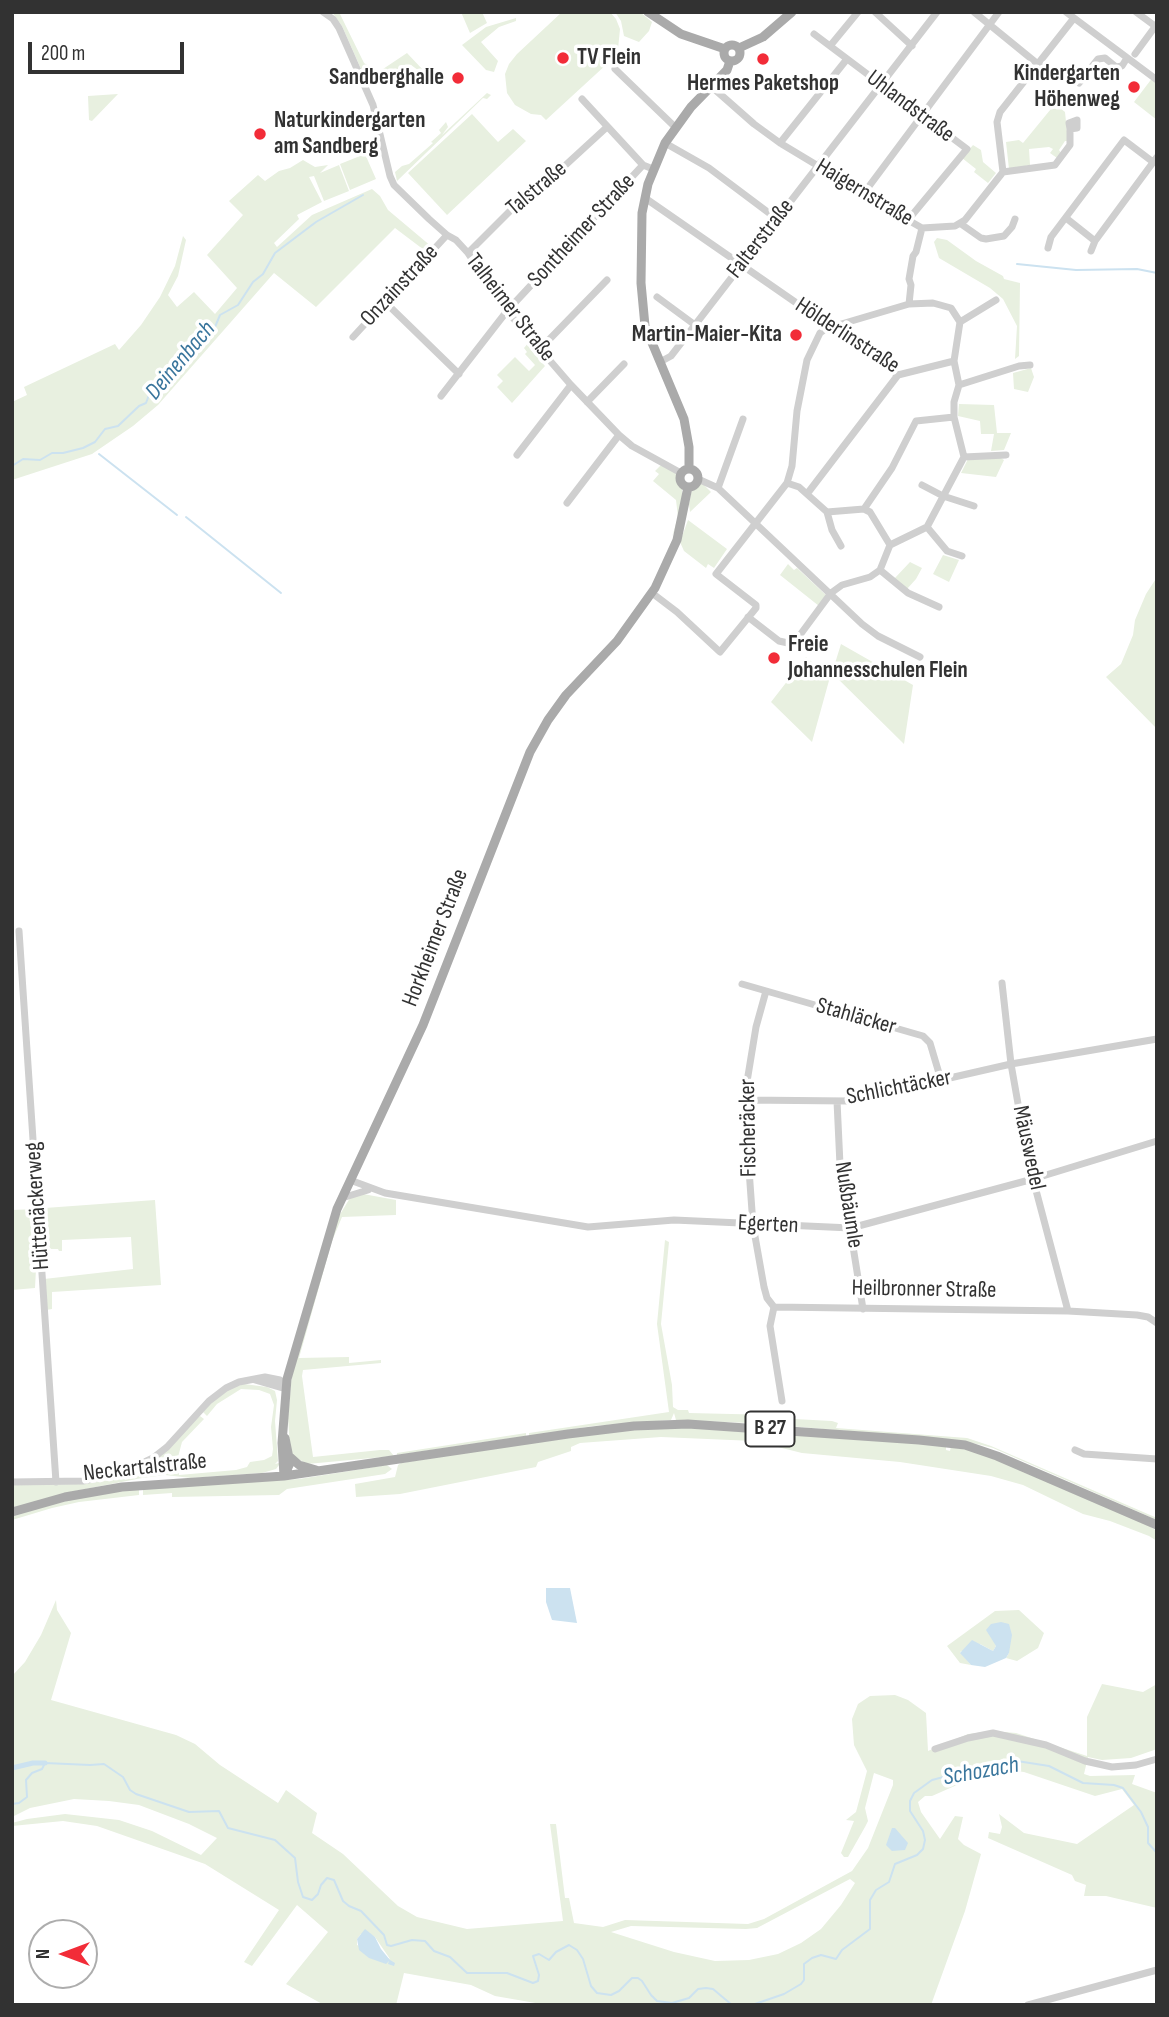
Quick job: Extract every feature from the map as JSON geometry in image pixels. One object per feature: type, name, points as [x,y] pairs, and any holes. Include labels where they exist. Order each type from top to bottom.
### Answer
[{"type":"main road","points":[[648,12],[694,40],[724,49],[732,44],[739,48]]},
{"type":"main road","points":[[739,48],[763,37],[792,12]]},
{"type":"main road","points":[[685,471],[697,473],[695,484],[688,487],[681,482],[689,447],[684,419],[645,326],[642,311],[641,227],[653,169],[665,143],[691,107],[727,70],[730,61],[739,57],[739,48]]},
{"type":"main road","points":[[724,49],[724,56],[730,61]]},
{"type":"main road","name":"Horkheimer Straße","points":[[284,1476],[282,1443],[291,1363],[342,1198],[408,1059],[530,752],[566,695],[617,642],[652,593],[677,540],[688,487]]},
{"type":"main road","name":"B 27","points":[[284,1476],[634,1426],[678,1424],[750,1427],[919,1440],[976,1448],[1157,1525]]},
{"type":"main road","name":"Horkheimer Straße","points":[[284,1434],[290,1457]]},
{"type":"main road","points":[[290,1457],[301,1466],[320,1471]]},
{"type":"main road","points":[[284,1476],[290,1468],[290,1457]]},
{"type":"main road","name":"Neckartalstraße","points":[[12,1512],[97,1490],[284,1476]]},
{"type":"street","name":"Talheimer Straße","points":[[323,12],[333,19],[339,28],[377,118],[391,181],[408,201],[456,240],[508,311],[571,385],[619,435],[632,446],[685,471]]},
{"type":"street","points":[[830,46],[858,12]]},
{"type":"street","points":[[874,12],[912,46]]},
{"type":"street","name":"Falterstraße","points":[[660,362],[671,356],[937,12]]},
{"type":"street","points":[[975,12],[1039,65]]},
{"type":"street","points":[[864,193],[999,12]]},
{"type":"street","points":[[1066,12],[1131,56],[1157,80]]},
{"type":"street","points":[[1079,83],[1098,59],[1105,58],[1116,67],[1122,66],[1156,25],[1136,12]]},
{"type":"street","points":[[1003,172],[997,122],[1000,112],[1074,18]]},
{"type":"street","name":"Uhlandstraße","points":[[814,34],[967,149],[908,220]]},
{"type":"street","points":[[780,143],[847,59]]},
{"type":"street","points":[[615,69],[675,127]]},
{"type":"street","name":"Haigernstraße","points":[[712,87],[780,143],[922,228],[961,224]]},
{"type":"street","points":[[582,99],[643,165],[653,169]]},
{"type":"street","name":"Talstraße","points":[[468,254],[514,207],[521,206],[607,127]]},
{"type":"street","points":[[1015,219],[1004,236],[986,239],[981,239],[961,224],[1003,172],[1055,165],[1070,145],[1070,130]]},
{"type":"street","points":[[1048,248],[1051,237],[1124,140],[1155,160],[1095,241],[1091,251]]},
{"type":"street","points":[[665,143],[709,167],[777,219]]},
{"type":"street","name":"Sontheimer Straße","points":[[442,396],[508,311],[643,165]]},
{"type":"street","name":"Hölderlinstraße","points":[[645,198],[821,320],[827,328],[838,325],[846,338],[898,374],[954,361]]},
{"type":"street","points":[[1066,218],[1095,241]]},
{"type":"street","points":[[909,304],[909,279],[922,228]]},
{"type":"street","name":"Onzainstraße","points":[[353,337],[447,235]]},
{"type":"street","points":[[540,349],[607,280]]},
{"type":"street","points":[[657,297],[695,325]]},
{"type":"street","points":[[960,322],[996,300]]},
{"type":"street","points":[[386,302],[459,374]]},
{"type":"street","points":[[748,617],[779,641],[788,643],[797,639],[831,593],[842,584],[870,577],[880,570],[891,545],[927,527],[964,457],[954,417],[954,402],[959,385],[954,361],[960,322],[957,314],[944,304],[909,304],[838,325]]},
{"type":"street","points":[[652,593],[720,652],[756,605],[716,574],[787,483],[792,466],[797,411],[807,360],[820,333],[827,328]]},
{"type":"street","points":[[587,402],[624,364]]},
{"type":"street","points":[[959,385],[1030,365]]},
{"type":"street","points":[[807,494],[898,374]]},
{"type":"street","points":[[517,455],[571,385]]},
{"type":"street","points":[[864,509],[891,468],[916,421],[954,417]]},
{"type":"street","points":[[718,488],[743,419]]},
{"type":"street","points":[[567,503],[619,435]]},
{"type":"street","points":[[964,457],[1006,455]]},
{"type":"street","points":[[698,479],[718,488],[862,624],[878,636],[920,657]]},
{"type":"street","points":[[787,483],[799,487],[827,512],[832,530],[841,546]]},
{"type":"street","points":[[922,485],[943,496],[974,506]]},
{"type":"street","points":[[827,512],[864,509],[870,512],[891,545]]},
{"type":"street","points":[[927,527],[947,551],[962,556]]},
{"type":"street","points":[[880,570],[908,593],[939,607]]},
{"type":"street","name":"Hüttenäckerweg","points":[[19,931],[56,1482]]},
{"type":"street","name":"Mäuswedel","points":[[1002,983],[1011,1064],[1033,1179],[1068,1311]]},
{"type":"street","name":"Stahläcker","points":[[742,984],[923,1036],[930,1043],[941,1080]]},
{"type":"street","name":"Fischeräcker","points":[[753,1225],[744,1100],[756,1027],[766,991]]},
{"type":"street","name":"Schlichtäcker","points":[[744,1100],[849,1101],[1011,1064],[1157,1039]]},
{"type":"street","name":"Nußbäumle","points":[[837,1101],[840,1165],[863,1308]]},
{"type":"street","name":"Egerten","points":[[350,1180],[370,1189],[588,1227],[602,1228],[674,1220],[851,1228],[1033,1179],[1157,1141]]},
{"type":"street","name":"Egerten","points":[[342,1198],[370,1189]]},
{"type":"street","points":[[753,1225],[764,1287],[767,1298],[775,1307],[770,1326],[782,1401]]},
{"type":"street","name":"Heilbronner Straße","points":[[775,1307],[1068,1311],[1137,1315],[1148,1317],[1157,1323]]},
{"type":"street","points":[[272,1378],[291,1363]]},
{"type":"street","points":[[12,1482],[97,1479],[130,1470],[167,1447],[215,1395],[232,1385],[254,1379],[272,1378],[280,1380],[286,1389]]},
{"type":"street","points":[[254,1379],[286,1389]]},
{"type":"street","points":[[1075,1450],[1084,1454],[1157,1459]]},
{"type":"street","points":[[935,1749],[993,1733],[1036,1742],[1085,1761],[1112,1767],[1136,1765],[1157,1759]]},
{"type":"street","points":[[1028,2005],[1157,1970]]},
{"type":"green space","points":[[332,12],[339,12],[364,63],[374,69],[365,78],[342,26]]},
{"type":"green space","points":[[461,12],[482,12],[487,23],[470,33]]},
{"type":"green space","points":[[562,12],[610,12],[620,29],[620,52],[546,120],[541,115],[531,114],[515,105],[507,93],[505,74],[517,54]]},
{"type":"green space","points":[[615,12],[640,12],[652,22],[649,31],[639,42],[624,36],[621,21]]},
{"type":"green space","points":[[516,18],[516,21],[499,27],[481,42],[498,61],[494,72],[486,70],[462,45],[486,27]]},
{"type":"green space","points":[[407,53],[424,71],[422,73],[411,65],[369,81],[368,79]]},
{"type":"green space","points":[[1153,77],[1157,81],[1157,120],[1134,102]]},
{"type":"green space","points":[[487,93],[491,95],[487,99],[483,98],[397,181],[395,172],[409,164],[433,143],[431,142],[441,133],[439,130],[446,122],[448,127],[442,135]]},
{"type":"green space","points":[[118,94],[92,121],[89,120],[88,96]]},
{"type":"green space","points":[[1055,104],[1065,112],[1068,141],[1065,141],[1059,150],[1061,153],[1057,158],[1050,153],[1053,149],[1049,147],[1029,149],[1030,165],[1009,169],[1006,142],[1019,140],[1023,143]]},
{"type":"green space","points":[[472,114],[498,142],[513,129],[526,141],[447,215],[408,173]]},
{"type":"green space","points":[[973,145],[981,150],[983,162],[996,173],[988,183],[962,158]]},
{"type":"green space","points":[[365,154],[376,179],[350,190],[340,164]]},
{"type":"green space","points":[[303,160],[315,167],[328,165],[320,173],[339,165],[349,191],[324,201],[314,176],[309,177],[322,202],[297,215],[299,219],[274,243],[277,247],[312,215],[372,189],[380,196],[388,210],[432,247],[428,253],[395,228],[316,307],[274,273],[158,405],[133,426],[92,454],[12,480],[12,402],[27,395],[24,387],[115,344],[119,350],[141,325],[160,297],[175,266],[183,236],[186,240],[178,276],[168,295],[177,307],[194,292],[215,314],[237,288],[207,255],[243,215],[229,201],[258,175],[265,181]]},
{"type":"green space","points":[[937,238],[947,240],[1004,279],[1020,283],[1019,356],[1015,359],[1017,326],[1003,299],[990,288],[939,258],[934,242]]},
{"type":"green space","points":[[529,342],[533,346],[530,349],[545,366],[512,403],[497,387],[503,381],[497,375],[515,357],[529,371],[535,365],[525,354],[527,352],[524,348]]},
{"type":"green space","points":[[1031,368],[1034,377],[1028,392],[1014,389],[1013,373]]},
{"type":"green space","points":[[959,404],[994,405],[997,433],[1011,433],[1004,450],[991,451],[994,434],[981,434],[980,421],[958,416]]},
{"type":"green space","points":[[999,457],[1004,460],[996,477],[961,473],[968,459]]},
{"type":"green space","points":[[661,465],[677,473],[682,487],[682,500],[676,527],[672,537],[678,517],[676,500],[653,481],[659,474],[655,471]]},
{"type":"green space","points":[[703,484],[711,492],[690,512],[692,489]]},
{"type":"green space","points":[[688,520],[727,549],[714,568],[708,564],[706,568],[684,551],[680,542]]},
{"type":"green space","points":[[943,555],[959,560],[949,582],[933,574]]},
{"type":"green space","points":[[910,562],[922,568],[907,589],[894,579]]},
{"type":"green space","points":[[788,564],[794,570],[797,568],[827,596],[819,606],[780,575]]},
{"type":"green space","points":[[1157,577],[1157,729],[1106,677],[1121,664],[1133,635],[1135,620]]},
{"type":"green space","points":[[841,644],[913,685],[904,744],[832,673]]},
{"type":"green space","points":[[806,657],[830,677],[812,742],[771,702]]},
{"type":"green space","points":[[363,1194],[396,1200],[396,1215],[342,1217],[332,1241],[299,1358],[349,1357],[349,1363],[381,1360],[381,1363],[303,1370],[313,1457],[380,1450],[389,1450],[394,1456],[307,1464],[293,1456],[290,1449],[288,1417],[292,1373],[339,1216],[350,1198]]},
{"type":"green space","points":[[155,1200],[161,1285],[52,1292],[52,1309],[46,1310],[44,1279],[133,1269],[131,1237],[62,1240],[62,1251],[51,1249],[46,1243],[45,1208]]},
{"type":"green space","points":[[36,1209],[41,1268],[36,1269],[35,1288],[12,1290],[12,1210]]},
{"type":"green space","points":[[665,1240],[669,1242],[661,1324],[672,1385],[673,1407],[688,1410],[689,1413],[774,1415],[773,1424],[676,1420],[674,1413],[671,1420],[593,1426],[529,1436],[529,1433],[669,1412],[657,1324]]},
{"type":"green space","points":[[244,1384],[267,1387],[275,1391],[278,1461],[275,1464],[279,1463],[276,1469],[262,1473],[191,1478],[165,1475],[142,1478],[70,1492],[12,1508],[12,1485],[77,1484],[111,1480],[138,1469],[200,1416],[204,1419],[182,1442],[178,1457],[179,1475],[236,1470],[247,1467],[250,1462],[272,1456],[271,1427],[274,1405],[270,1394],[241,1389],[217,1404],[207,1416],[203,1412],[231,1388]]},
{"type":"green space","points":[[776,1420],[832,1421],[838,1423],[836,1428],[967,1438],[991,1446],[1157,1520],[993,1448],[946,1439],[775,1425]]},
{"type":"green space","points":[[686,1427],[946,1445],[946,1450],[950,1451],[951,1446],[975,1450],[1146,1524],[1157,1531],[1157,1541],[1110,1521],[1083,1514],[1023,1485],[991,1476],[900,1462],[802,1453],[754,1441],[661,1437],[580,1443],[571,1447],[571,1451],[538,1462],[536,1467],[400,1494],[356,1497],[355,1484],[395,1477],[401,1463],[599,1432]]},
{"type":"green space","points":[[526,1433],[526,1436],[397,1455],[397,1453]]},
{"type":"green space","points":[[387,1465],[392,1469],[385,1474],[287,1489],[279,1495],[143,1495],[143,1489],[299,1479]]},
{"type":"green space","points":[[139,1489],[139,1495],[79,1502],[12,1520],[12,1515],[54,1503]]},
{"type":"green space","points":[[56,1600],[57,1610],[71,1633],[51,1700],[176,1735],[195,1744],[220,1765],[278,1803],[286,1790],[317,1813],[312,1833],[343,1854],[398,1906],[417,1917],[467,1929],[563,1921],[550,1824],[556,1824],[565,1898],[569,1898],[574,1923],[603,1927],[625,1920],[748,1924],[764,1919],[852,1871],[868,1848],[893,1785],[893,1780],[874,1773],[865,1808],[868,1821],[848,1857],[841,1853],[854,1821],[846,1820],[856,1812],[867,1771],[854,1745],[852,1719],[858,1704],[870,1696],[895,1695],[908,1700],[926,1713],[928,1751],[968,1734],[993,1731],[1016,1733],[1087,1756],[1087,1717],[1102,1684],[1143,1692],[1157,1684],[1157,1749],[1131,1758],[1102,1760],[1088,1757],[1084,1774],[1135,1775],[1132,1784],[1157,1793],[1157,1908],[1106,1896],[1084,1896],[1086,1885],[1075,1881],[1072,1875],[988,1838],[989,1832],[1000,1834],[1002,1827],[999,1814],[1024,1833],[1077,1844],[1134,1805],[1122,1789],[1095,1796],[1024,1772],[990,1768],[977,1782],[966,1781],[932,1796],[925,1796],[918,1802],[921,1812],[940,1839],[955,1816],[963,1817],[958,1839],[981,1854],[965,1911],[931,2005],[547,2005],[495,1996],[471,1985],[404,1973],[396,2005],[324,2005],[286,1984],[328,1932],[297,1905],[252,1966],[244,1962],[279,1910],[205,1864],[97,1826],[63,1821],[12,1826],[12,1823],[27,1819],[65,1814],[119,1820],[152,1831],[201,1855],[217,1838],[139,1805],[109,1801],[74,1799],[30,1808],[12,1817],[12,1676],[25,1662],[41,1635]],"holes":[[[850,1879],[855,1883],[821,1929],[778,1954],[749,1960],[715,1961],[674,1952],[611,1932],[631,1926],[757,1928]],[[361,1934],[375,1937],[390,1959],[357,1945]]]},
{"type":"green space","points":[[1019,1610],[1044,1633],[1038,1648],[1017,1661],[1006,1658],[1009,1653],[994,1639],[996,1646],[993,1651],[980,1644],[960,1652],[971,1665],[960,1663],[947,1646],[995,1611]]},
{"type":"water","points":[[546,1588],[570,1588],[577,1623],[552,1620],[546,1602]]},
{"type":"water","points":[[991,1624],[1009,1624],[1012,1635],[1006,1658],[985,1667],[971,1665],[960,1653],[972,1640],[993,1651],[996,1646],[986,1630]]},
{"type":"water","points":[[892,1828],[908,1843],[905,1850],[892,1851],[886,1845]]},
{"type":"water","points":[[365,1929],[375,1937],[381,1949],[395,1963],[394,1966],[388,1964],[389,1961],[386,1964],[369,1958],[359,1950],[357,1939]]},
{"type":"waterway","name":"Deinenbach","points":[[12,466],[23,459],[40,460],[52,453],[83,448],[95,442],[105,429],[118,426],[139,406],[146,403],[149,395],[165,383],[179,363],[189,357],[193,346],[203,341],[215,327],[220,315],[238,305],[253,282],[263,274],[275,253],[316,222],[363,195]]},
{"type":"waterway","points":[[1017,264],[1076,270],[1137,269],[1157,273]]},
{"type":"waterway","points":[[99,454],[177,515]]},
{"type":"waterway","points":[[186,517],[281,593]]},
{"type":"waterway","name":"Schozach","points":[[752,2005],[784,1994],[801,1984],[804,1980],[804,1964],[821,1955],[836,1959],[842,1950],[870,1929],[870,1900],[876,1890],[889,1882],[895,1864],[917,1855],[923,1849],[923,1831],[910,1811],[910,1801],[914,1793],[932,1780],[985,1766],[1017,1761],[1049,1766],[1083,1783],[1114,1785],[1123,1788],[1141,1812],[1148,1827],[1148,1843],[1157,1853]]},
{"type":"waterway","name":"Schozach","points":[[12,1804],[27,1797],[26,1780],[32,1773],[42,1769],[45,1763],[104,1764],[123,1777],[130,1790],[136,1794],[189,1812],[219,1811],[228,1828],[275,1840],[295,1858],[303,1897],[312,1900],[327,1878],[334,1880],[343,1901],[361,1911],[384,1935],[387,1945],[412,1940],[425,1941],[434,1951],[450,1957],[467,1973],[507,1973],[533,1983],[538,1981],[539,1975],[533,1956],[539,1954],[549,1960],[556,1952],[569,1945],[577,1950],[583,1959],[591,1986],[597,1993],[611,1995],[632,1978],[638,1978],[657,2001],[672,2003],[689,1998],[698,1989],[706,1988],[713,1989],[732,2005]]},
{"type":"waterway","points":[[12,1768],[45,1763]]},
{"type":"place","name":"TV Flein","points":[[563,58]]},
{"type":"place","name":"Hermes Paketshop","points":[[763,59]]},
{"type":"place","name":"Sandberghalle","points":[[458,78]]},
{"type":"place","name":"Kindergarten Höhenweg","points":[[1134,87]]},
{"type":"place","name":"Naturkindergarten am Sandberg","points":[[260,134]]},
{"type":"place","name":"Martin-Maier-Kita","points":[[796,335]]},
{"type":"place","name":"Freie Johannesschulen Flein","points":[[774,658]]}]
